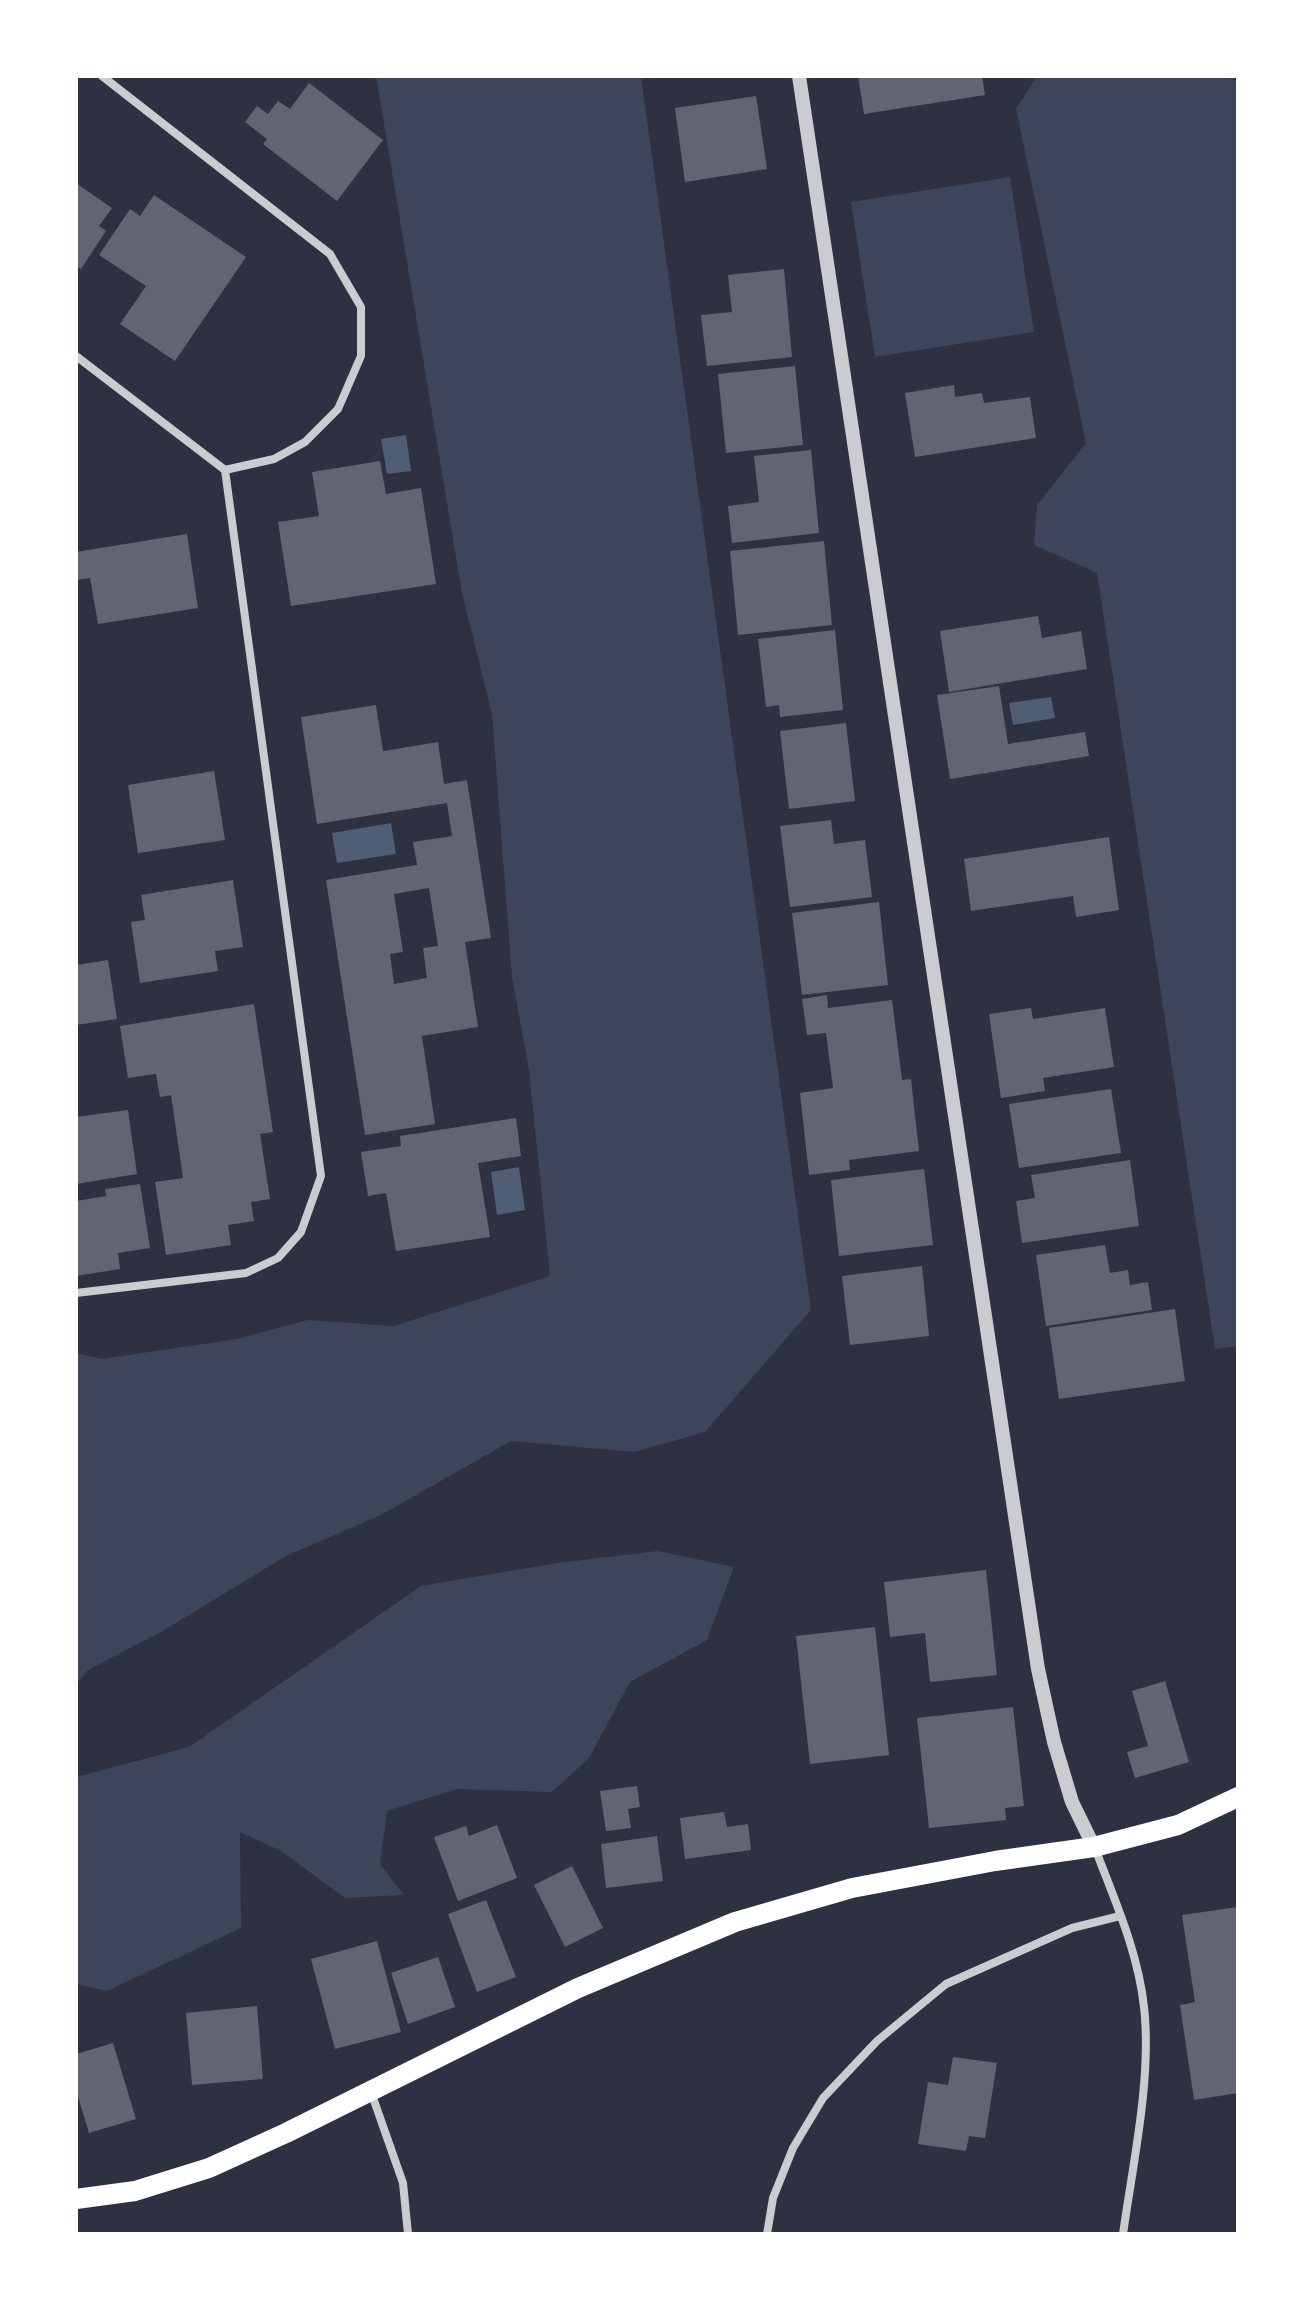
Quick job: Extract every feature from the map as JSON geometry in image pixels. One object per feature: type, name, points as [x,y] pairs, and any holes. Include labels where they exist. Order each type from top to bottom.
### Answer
[{"type":"main road","points":[[76,2199],[135,2191],[209,2168],[578,1988],[735,1922],[852,1888],[995,1861],[1094,1847],[1178,1825],[1238,1797]]},
{"type":"street","points":[[102,76],[330,254],[361,307],[361,356],[338,409],[305,442],[274,459],[225,470]]},
{"type":"street","points":[[799,76],[1038,1669],[1054,1742],[1072,1802],[1094,1847],[1131,1947],[1144,2007],[1146,2069],[1123,2234]]},
{"type":"street","points":[[76,356],[225,470],[321,1176],[301,1232],[278,1258],[246,1273],[76,1293]]},
{"type":"street","points":[[767,2234],[773,2198],[793,2148],[823,2098],[877,2041],[946,1984],[1072,1928],[1120,1916]]},
{"type":"street","points":[[371,2091],[403,2183],[408,2234]]},
{"type":"shaded area","points":[[376,76],[641,76],[811,1310],[705,1432],[634,1452],[511,1441],[381,1515],[286,1556],[161,1632],[88,1670],[76,1685],[76,1353],[101,1359],[237,1339],[308,1320],[394,1326],[550,1276],[529,1070],[512,977],[492,714],[462,593]]},
{"type":"shaded area","points":[[1037,76],[1217,76],[1234,79],[1238,83],[1238,1346],[1215,1349],[1097,573],[1034,545],[1037,505],[1086,443],[1016,109]]},
{"type":"shaded area","points":[[1010,177],[1034,332],[875,357],[851,202]]},
{"type":"shaded area","points":[[406,435],[411,471],[387,474],[381,439]]},
{"type":"shaded area","points":[[1051,697],[1055,718],[1013,725],[1009,703]]},
{"type":"shaded area","points":[[391,823],[396,854],[337,863],[332,833]]},
{"type":"shaded area","points":[[519,1167],[525,1210],[497,1215],[491,1172]]},
{"type":"shaded area","points":[[658,1551],[734,1567],[707,1640],[630,1682],[589,1758],[552,1792],[457,1789],[387,1811],[380,1864],[404,1895],[345,1898],[281,1851],[240,1832],[241,1928],[107,1991],[76,1984],[76,1777],[189,1747],[421,1586],[557,1563]]},
{"type":"building","points":[[858,76],[982,76],[985,95],[864,114]]},
{"type":"building","points":[[309,83],[383,140],[337,201],[263,144],[267,139],[245,122],[257,106],[268,114],[278,101],[290,109]]},
{"type":"building","points":[[756,96],[767,169],[685,182],[675,108]]},
{"type":"building","points":[[76,183],[112,208],[99,226],[106,231],[81,269],[76,266]]},
{"type":"building","points":[[154,195],[246,257],[175,361],[120,324],[146,286],[99,255],[130,209],[140,216]]},
{"type":"building","points":[[784,269],[792,357],[707,366],[701,315],[732,312],[728,275]]},
{"type":"building","points":[[795,366],[803,445],[726,453],[718,374]]},
{"type":"building","points":[[954,385],[955,397],[982,393],[984,403],[1030,397],[1036,438],[915,457],[905,393]]},
{"type":"building","points":[[811,450],[819,533],[732,543],[728,506],[759,502],[754,456]]},
{"type":"building","points":[[380,461],[386,494],[421,488],[436,584],[291,606],[278,522],[319,516],[312,472]]},
{"type":"building","points":[[187,534],[198,608],[98,624],[90,578],[76,580],[76,552]]},
{"type":"building","points":[[824,541],[832,625],[738,635],[730,551]]},
{"type":"building","points":[[1038,616],[1042,638],[1081,631],[1087,669],[949,692],[940,631]]},
{"type":"building","points":[[835,630],[843,710],[780,717],[779,705],[766,707],[758,639]]},
{"type":"building","points":[[999,686],[1008,744],[1085,732],[1089,756],[950,779],[937,695]]},
{"type":"building","points":[[376,705],[383,751],[438,742],[444,784],[467,780],[491,938],[465,942],[478,1027],[422,1036],[435,1124],[365,1135],[326,880],[417,865],[413,842],[452,836],[447,803],[317,824],[301,717]],"holes":[[[429,888],[438,946],[423,948],[427,978],[394,984],[390,954],[403,952],[394,894]]]},
{"type":"building","points":[[846,723],[855,801],[789,809],[780,731]]},
{"type":"building","points":[[214,771],[225,840],[138,853],[128,785]]},
{"type":"building","points":[[831,820],[834,844],[865,840],[872,897],[790,907],[780,826]]},
{"type":"building","points":[[1109,837],[1119,910],[1076,917],[1073,896],[971,911],[964,859]]},
{"type":"building","points":[[233,880],[243,947],[215,951],[218,971],[140,983],[131,922],[145,920],[141,895]]},
{"type":"building","points":[[879,902],[888,985],[802,995],[792,913]]},
{"type":"building","points":[[108,960],[117,1019],[76,1025],[76,965]]},
{"type":"building","points":[[827,995],[828,1008],[892,1000],[902,1080],[911,1079],[919,1151],[849,1160],[850,1170],[809,1175],[800,1093],[833,1088],[826,1033],[807,1035],[802,999]]},
{"type":"building","points":[[254,1004],[273,1132],[260,1134],[270,1199],[251,1202],[254,1221],[228,1225],[231,1245],[166,1255],[155,1182],[183,1178],[171,1095],[160,1097],[156,1074],[128,1078],[120,1026]]},
{"type":"building","points":[[1031,1008],[1033,1019],[1105,1008],[1114,1067],[1043,1078],[1045,1091],[1001,1098],[989,1014]]},
{"type":"building","points":[[1111,1089],[1121,1153],[1019,1168],[1009,1104]]},
{"type":"building","points":[[128,1110],[137,1174],[76,1184],[76,1117]]},
{"type":"building","points":[[516,1118],[521,1156],[478,1163],[490,1237],[396,1251],[386,1193],[368,1196],[361,1152],[401,1146],[400,1136]]},
{"type":"building","points":[[1130,1160],[1139,1226],[1022,1243],[1016,1201],[1035,1198],[1031,1175]]},
{"type":"building","points":[[924,1169],[933,1245],[839,1256],[831,1180]]},
{"type":"building","points":[[140,1184],[150,1248],[118,1253],[120,1269],[76,1276],[76,1201],[106,1196],[105,1189]]},
{"type":"building","points":[[1105,1245],[1110,1273],[1128,1270],[1130,1285],[1148,1282],[1152,1310],[1046,1326],[1036,1255]]},
{"type":"building","points":[[922,1266],[929,1336],[850,1345],[842,1276]]},
{"type":"building","points":[[1175,1309],[1185,1381],[1059,1399],[1049,1328]]},
{"type":"building","points":[[986,1570],[997,1675],[930,1682],[925,1633],[890,1637],[884,1582]]},
{"type":"building","points":[[875,1627],[889,1755],[810,1764],[796,1636]]},
{"type":"building","points":[[1165,1681],[1189,1762],[1135,1778],[1127,1752],[1148,1746],[1132,1691]]},
{"type":"building","points":[[1013,1707],[1024,1806],[1005,1808],[1006,1820],[929,1828],[917,1718]]},
{"type":"building","points":[[637,1786],[640,1807],[628,1809],[631,1828],[606,1831],[600,1791]]},
{"type":"building","points":[[724,1812],[727,1827],[748,1824],[751,1850],[685,1859],[680,1818]]},
{"type":"building","points":[[497,1825],[517,1878],[458,1901],[434,1837],[466,1826],[469,1836]]},
{"type":"building","points":[[657,1836],[663,1881],[606,1888],[601,1844]]},
{"type":"building","points":[[572,1866],[603,1928],[565,1947],[534,1885]]},
{"type":"building","points":[[486,1900],[516,1977],[477,1992],[448,1914]]},
{"type":"building","points":[[1238,1907],[1238,2093],[1194,2100],[1180,2005],[1195,2002],[1182,1915]]},
{"type":"building","points":[[377,1941],[401,2032],[335,2049],[311,1959]]},
{"type":"building","points":[[438,1957],[455,2007],[408,2024],[391,1973]]},
{"type":"building","points":[[257,2006],[263,2079],[192,2085],[186,2013]]},
{"type":"building","points":[[113,2043],[136,2119],[89,2133],[76,2090],[76,2054]]},
{"type":"building","points":[[953,2057],[997,2063],[985,2138],[969,2136],[966,2151],[918,2144],[928,2082],[948,2085]]}]
